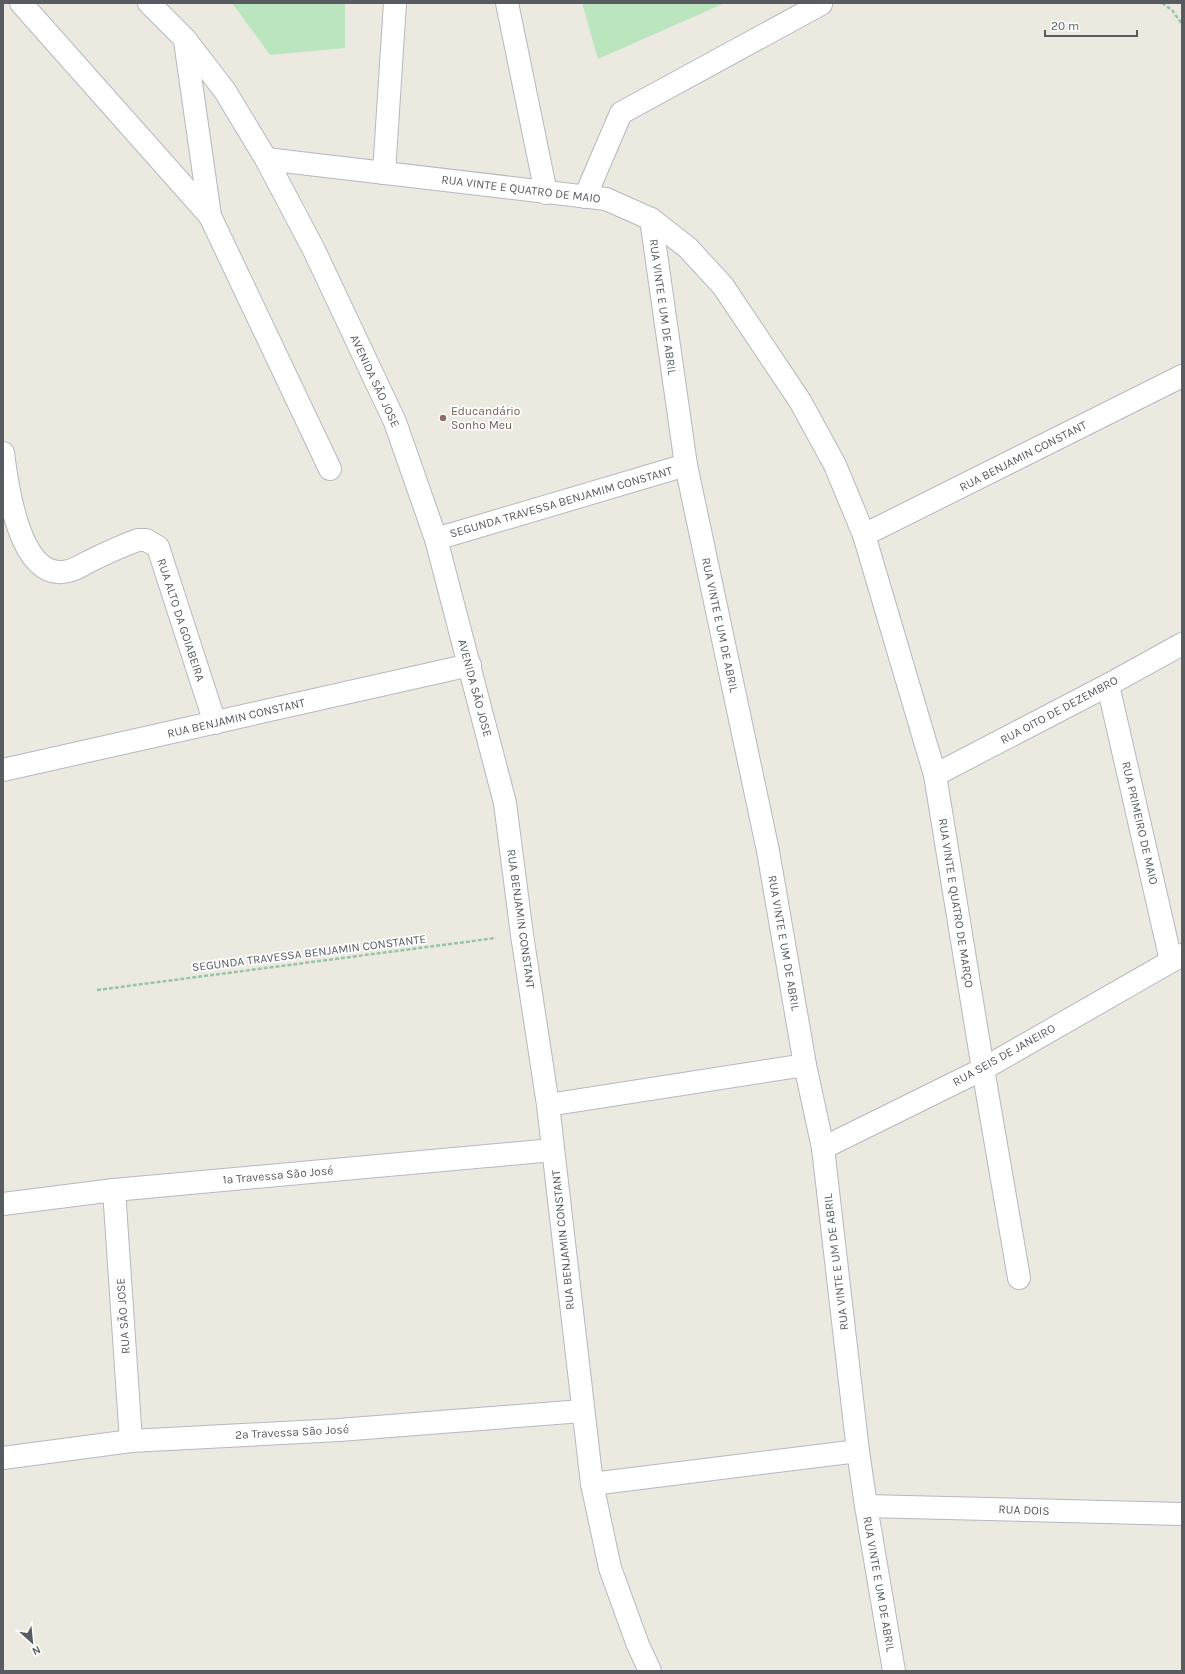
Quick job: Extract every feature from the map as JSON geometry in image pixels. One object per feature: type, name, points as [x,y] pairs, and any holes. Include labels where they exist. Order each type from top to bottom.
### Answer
[{"type":"street","points":[[21,3],[210,216],[330,469]]},
{"type":"street","name":"AVENIDA SÃO JOSE","points":[[149,3],[185,39],[225,91],[266,159],[314,250],[395,422],[436,539],[505,802]]},
{"type":"street","points":[[384,173],[395,3]]},
{"type":"street","points":[[507,3],[546,193]]},
{"type":"street","points":[[585,197],[621,113],[821,4]]},
{"type":"street","points":[[185,39],[210,216]]},
{"type":"street","name":"RUA VINTE E QUATRO DE MAIO","points":[[266,159],[606,199],[651,219],[688,248],[723,286],[800,401],[834,465],[864,535]]},
{"type":"street","name":"RUA VINTE E UM DE ABRIL","points":[[651,219],[686,465],[768,851],[805,1065],[823,1148],[858,1451],[894,1671]]},
{"type":"street","name":"RUA BENJAMIN CONSTANT","points":[[864,535],[1182,376]]},
{"type":"street","name":"RUA ALTO DA GOIABEIRA","points":[[3,454],[7,491],[18,526],[31,554],[38,564],[47,570],[55,573],[69,571],[138,540],[152,542],[158,547],[216,723]]},
{"type":"street","name":"SEGUNDA TRAVESSA BENJAMIM CONSTANT","points":[[436,539],[686,465]]},
{"type":"street","name":"RUA VINTE E QUATRO DE MARÇO","points":[[864,535],[935,775],[1019,1278]]},
{"type":"street","name":"RUA OITO DE DEZEMBRO","points":[[935,775],[1108,685],[1182,644]]},
{"type":"street","name":"RUA BENJAMIN CONSTANT","points":[[3,770],[216,723],[470,664]]},
{"type":"street","name":"RUA PRIMEIRO DE MAIO","points":[[1108,685],[1176,958]]},
{"type":"street","name":"RUA BENJAMIN CONSTANT","points":[[505,802],[522,935],[548,1105],[582,1411],[592,1484],[610,1568],[638,1645],[650,1671]]},
{"type":"street","name":"RUA SEIS DE JANEIRO","points":[[823,1148],[983,1069],[1176,958]]},
{"type":"street","points":[[548,1105],[805,1065]]},
{"type":"street","name":"1ª Travessa São José","points":[[3,1204],[114,1190],[553,1150]]},
{"type":"street","name":"RUA SÃO JOSE","points":[[114,1190],[131,1441]]},
{"type":"street","name":"2ª Travessa São José","points":[[3,1458],[131,1441],[339,1430],[582,1411]]},
{"type":"street","points":[[592,1484],[858,1451]]},
{"type":"street","name":"RUA DOIS","points":[[866,1506],[1182,1514]]},
{"type":"path","points":[[1162,3],[1172,10],[1182,24]]},
{"type":"path","name":"SEGUNDA TRAVESSA BENJAMIN CONSTANTE","points":[[97,990],[522,935]]},
{"type":"green space","points":[[232,3],[345,3],[345,48],[270,55]]},
{"type":"green space","points":[[582,3],[725,3],[598,59]]},
{"type":"place","name":"Educandário Sonho Meu","points":[[443,418]]}]
